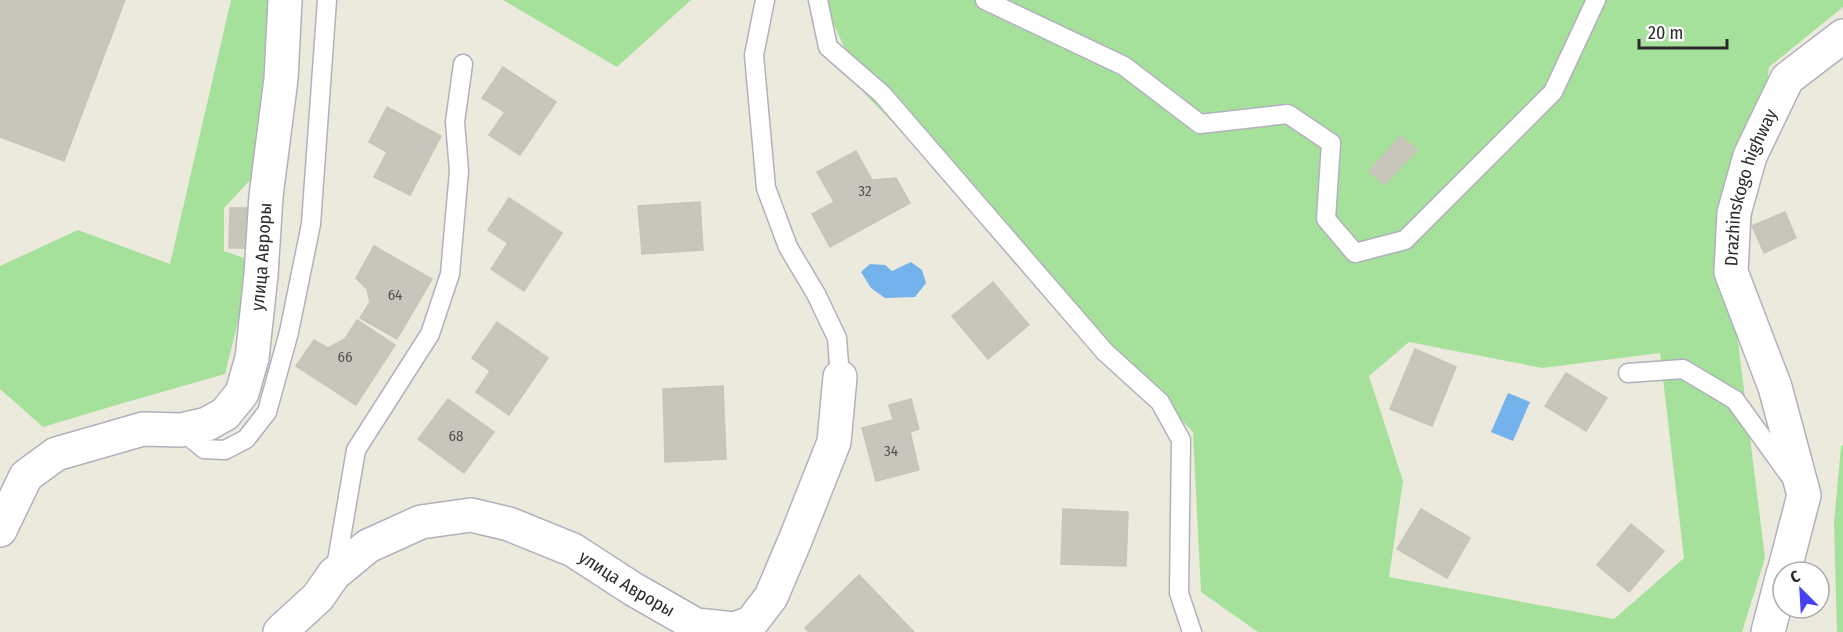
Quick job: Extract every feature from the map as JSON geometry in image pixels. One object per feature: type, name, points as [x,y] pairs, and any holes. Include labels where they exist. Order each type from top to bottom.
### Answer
[{"type":"street","name":"улица Авроры","points":[[0,530],[26,476],[56,454],[143,429],[181,430],[207,424],[225,414],[242,393],[252,358],[261,276],[266,196],[281,79],[285,0]]},
{"type":"street","name":"Drazhinskogo highway","points":[[1786,560],[1804,495],[1775,387],[1731,272],[1734,213],[1750,156],[1787,79],[1843,36]]},
{"type":"street","name":"улица Авроры","points":[[280,632],[318,597],[334,574],[368,546],[421,522],[471,515],[509,524],[573,550],[633,589],[696,625],[734,629],[751,623],[771,597],[834,442],[840,377]]},
{"type":"lane","points":[[181,430],[204,449],[225,450],[246,439],[267,412],[289,332],[311,224],[327,0]]},
{"type":"lane","points":[[765,0],[754,55],[766,188],[788,247],[816,294],[837,338],[840,377]]},
{"type":"lane","points":[[818,0],[828,47],[882,94],[1106,352],[1160,402],[1180,440],[1179,593],[1192,632]]},
{"type":"lane","points":[[985,0],[1124,66],[1200,124],[1288,114],[1331,143],[1326,219],[1355,253],[1405,240],[1553,92],[1596,0]]},
{"type":"lane","points":[[334,574],[356,450],[430,334],[450,274],[459,171],[455,122],[463,64]]},
{"type":"lane","points":[[1629,373],[1683,369],[1735,400],[1804,495]]},
{"type":"green space","points":[[231,0],[272,0],[252,178],[224,208],[224,251],[253,261],[225,374],[43,427],[0,389],[0,266],[78,230],[170,264]]},
{"type":"green space","points":[[503,0],[691,0],[617,67]]},
{"type":"green space","points":[[823,0],[1843,0],[1843,7],[1769,67],[1738,342],[1765,558],[1742,632],[1258,632],[1201,592],[1193,432],[865,94]],"holes":[[[1409,342],[1542,368],[1660,353],[1684,558],[1614,619],[1389,577],[1403,481],[1369,376]]]},
{"type":"green space","points":[[1843,445],[1843,632],[1837,632],[1834,523],[1841,446]]},
{"type":"water","points":[[911,262],[922,270],[926,283],[915,297],[885,298],[871,288],[861,272],[870,264],[885,265],[892,271]]},
{"type":"water","points":[[1508,393],[1530,402],[1513,441],[1491,432]]},
{"type":"building","points":[[0,0],[125,0],[64,161],[0,137]]},
{"type":"building","points":[[503,67],[556,102],[520,155],[489,135],[505,112],[482,98]]},
{"type":"building","points":[[387,107],[441,136],[410,195],[374,177],[387,152],[369,142]]},
{"type":"building","points":[[1401,136],[1417,150],[1384,185],[1369,171]]},
{"type":"building","points":[[856,151],[872,180],[896,178],[910,203],[830,247],[812,214],[834,202],[817,172]]},
{"type":"building","points":[[509,198],[562,233],[524,291],[491,269],[508,243],[488,230]]},
{"type":"building","points":[[700,202],[703,250],[642,254],[638,206]]},
{"type":"building","points":[[230,208],[252,208],[251,248],[229,248]]},
{"type":"building","points":[[1785,212],[1796,238],[1764,253],[1752,226]]},
{"type":"building","points":[[374,246],[432,279],[397,339],[360,318],[370,302],[367,289],[356,278]]},
{"type":"building","points":[[993,282],[1029,325],[988,359],[952,316]]},
{"type":"building","points":[[357,320],[395,345],[356,405],[296,366],[314,340],[328,348],[345,339]]},
{"type":"building","points":[[497,322],[548,358],[509,415],[476,392],[490,371],[472,358]]},
{"type":"building","points":[[1415,349],[1456,367],[1432,426],[1390,409]]},
{"type":"building","points":[[1566,373],[1607,398],[1586,431],[1545,406]]},
{"type":"building","points":[[723,386],[726,459],[665,462],[663,389]]},
{"type":"building","points":[[448,399],[494,432],[464,473],[418,439]]},
{"type":"building","points":[[911,399],[919,429],[910,432],[919,470],[876,481],[862,428],[893,420],[889,405]]},
{"type":"building","points":[[1063,509],[1128,512],[1126,566],[1061,564]]},
{"type":"building","points":[[1421,509],[1470,538],[1447,578],[1397,549]]},
{"type":"building","points":[[1631,524],[1664,551],[1629,592],[1597,565]]},
{"type":"building","points":[[859,575],[914,632],[809,632],[805,628]]}]
